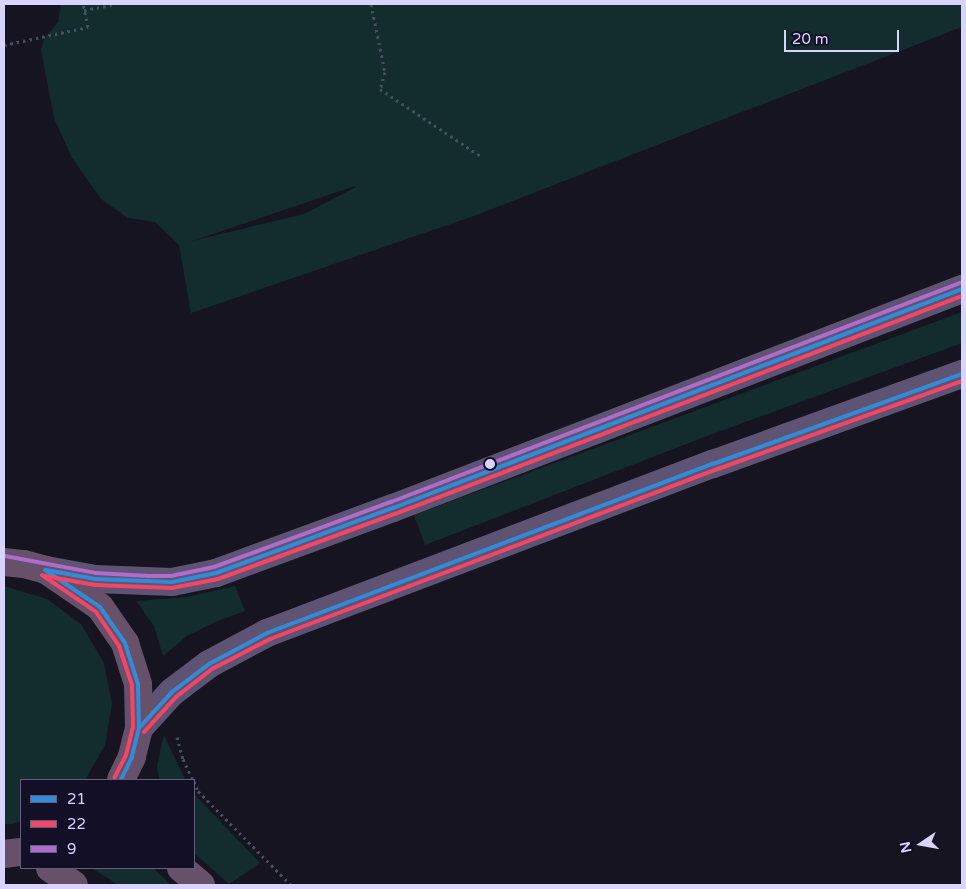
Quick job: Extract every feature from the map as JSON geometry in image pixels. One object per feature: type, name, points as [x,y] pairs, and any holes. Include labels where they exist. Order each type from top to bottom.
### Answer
[{"type":"highway","points":[[4,562],[24,564],[46,570],[100,607],[125,643],[138,684],[139,728],[132,757],[121,779]]},
{"type":"highway","points":[[4,854],[20,852]]},
{"type":"highway","points":[[51,869],[74,885]]},
{"type":"highway","points":[[182,869],[201,885]]},
{"type":"main road","points":[[46,570],[95,579],[172,582],[216,573],[393,508],[962,289]]},
{"type":"main road","points":[[139,728],[172,692],[209,664],[267,633],[713,464],[962,374]]},
{"type":"path","points":[[4,45],[88,27],[83,4]]},
{"type":"path","points":[[372,4],[385,72],[380,89],[482,157]]},
{"type":"path","points":[[84,10],[112,5]]},
{"type":"path","points":[[195,784],[198,791],[291,885]]},
{"type":"green space","points":[[61,4],[962,4],[962,27],[471,217],[191,313],[179,245],[155,222],[128,218],[101,199],[72,158],[54,118],[41,50],[44,39],[58,22]],"holes":[[[356,187],[304,214],[192,241]]]},
{"type":"green space","points":[[962,312],[962,343],[707,436],[425,545],[414,515]]},
{"type":"green space","points":[[4,586],[47,599],[81,624],[104,663],[112,704],[105,745],[86,779],[20,779],[20,821],[4,824]]},
{"type":"green space","points":[[235,586],[245,611],[215,622],[187,636],[163,656],[154,626],[136,601],[187,597]]},
{"type":"green space","points":[[164,735],[185,779],[159,779],[157,765]]},
{"type":"green space","points":[[195,795],[260,863],[229,884],[195,854]]},
{"type":"green space","points":[[94,869],[154,869],[171,885],[118,885]]},
{"type":"transit line","name":"9","points":[[5,556],[96,573],[149,576],[171,576],[214,567],[391,502],[960,283]]},
{"type":"transit line","name":"21","points":[[46,570],[95,579],[172,582],[216,573],[393,508],[962,289]]},
{"type":"transit line","name":"22","points":[[45,576],[95,585],[172,588],[218,579],[395,514],[962,296]]},
{"type":"transit line","name":"21","points":[[139,728],[172,692],[209,664],[267,633],[713,464],[962,374]]},
{"type":"transit line","name":"22","points":[[144,732],[176,697],[212,669],[270,639],[715,470],[962,381]]},
{"type":"transit line","name":"21","points":[[45,570],[100,607],[125,643],[138,684],[139,728],[132,757],[121,779]]},
{"type":"transit line","name":"22","points":[[42,575],[96,612],[119,646],[132,685],[133,727],[126,755],[115,777]]}]
